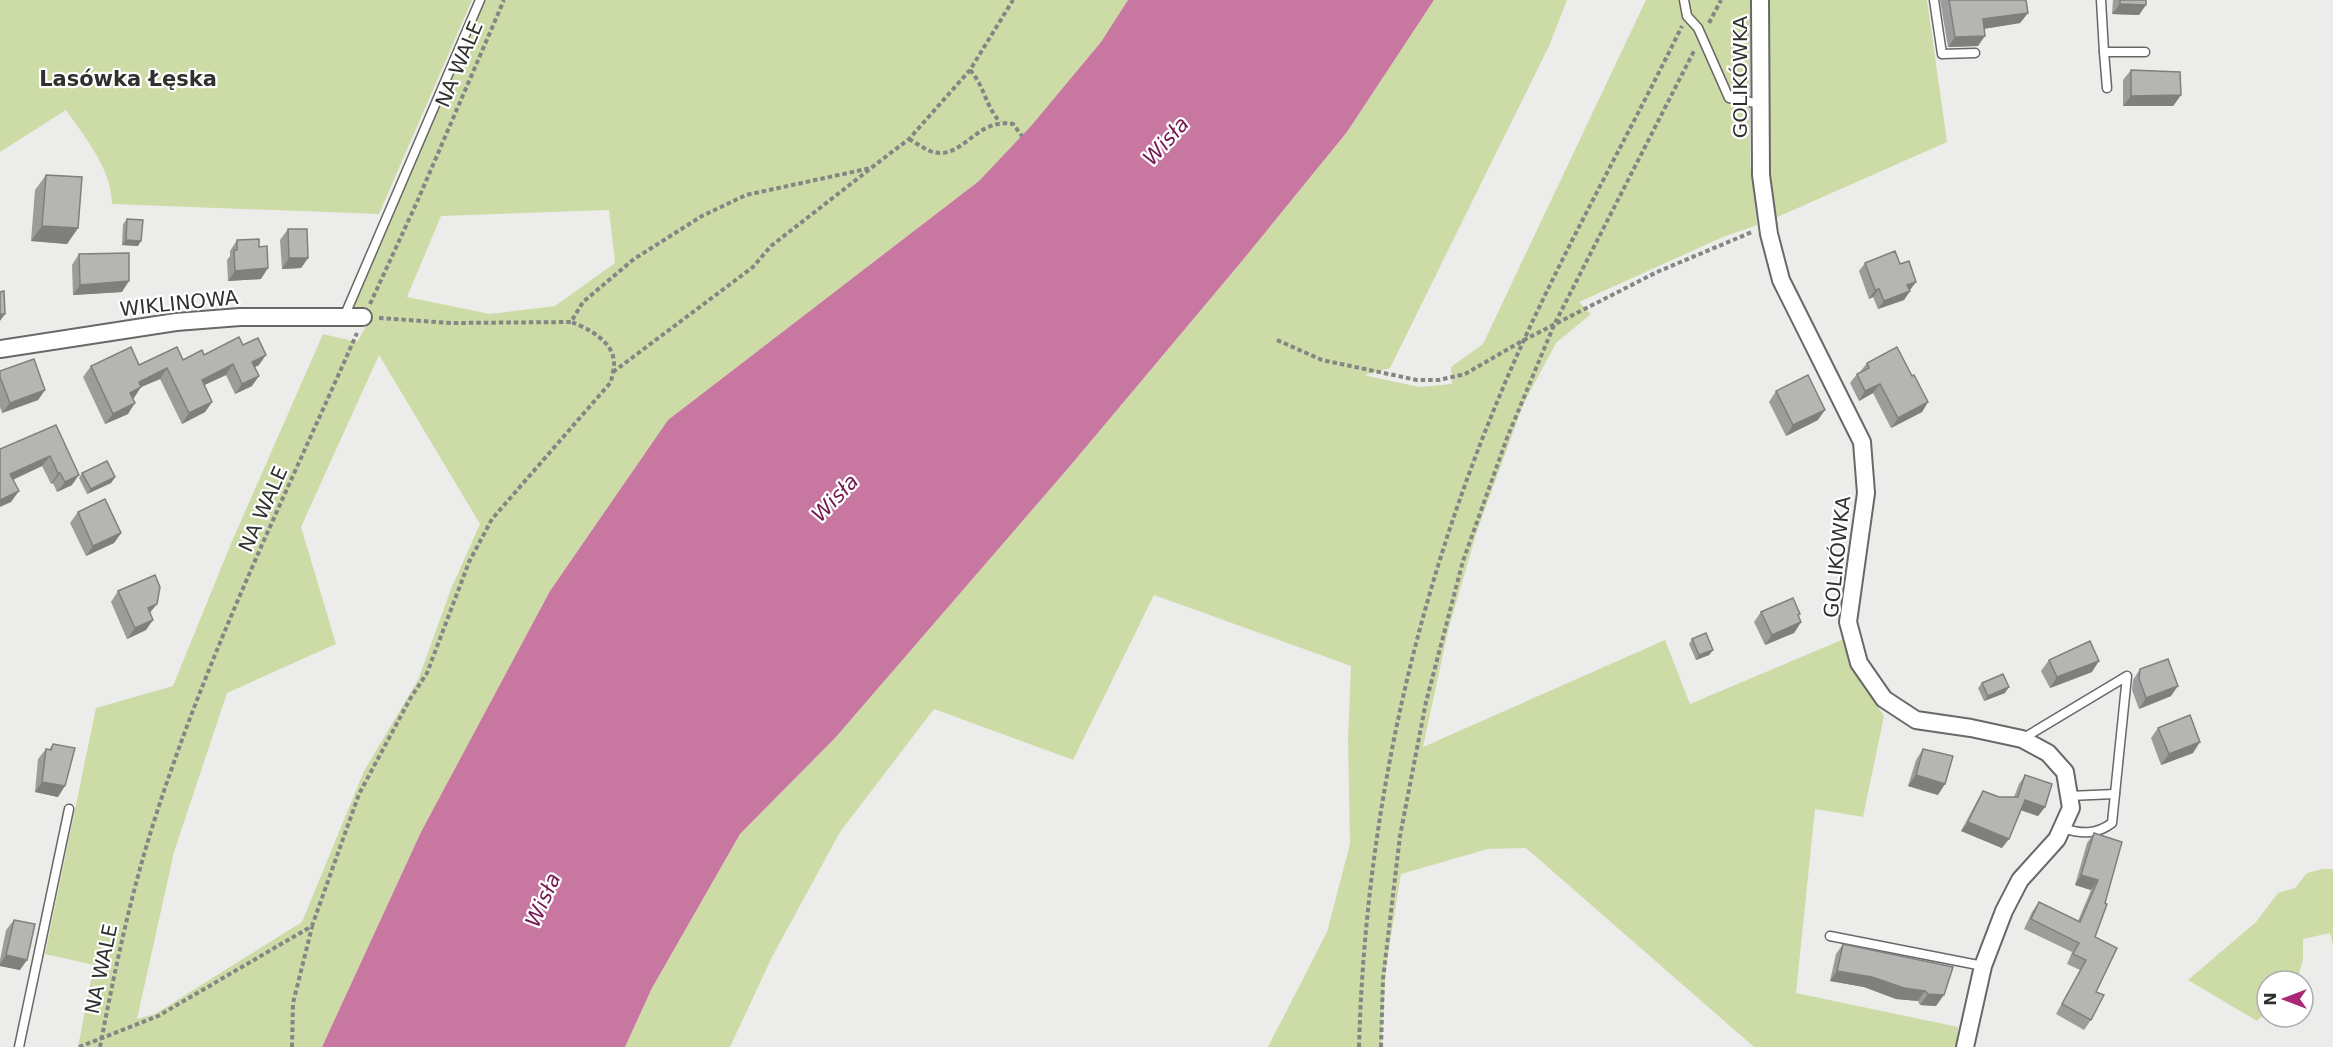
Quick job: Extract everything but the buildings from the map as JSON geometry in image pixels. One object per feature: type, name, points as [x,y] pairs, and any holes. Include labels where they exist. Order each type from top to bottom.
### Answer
[{"type":"street","name":"GOLIKÓWKA","points":[[1760,0],[1761,175],[1768,225],[1781,280],[1862,442],[1866,493],[1848,622],[1859,663],[1884,699],[1916,720],[1971,728],[2022,739],[2048,753],[2065,771],[2071,808],[2057,839],[2020,880],[2004,911],[1983,966],[1965,1047]]},
{"type":"street","name":"WIKLINOWA","points":[[0,349],[176,322],[240,317],[363,317]]},
{"type":"lane","points":[[344,317],[480,0]]},
{"type":"lane","points":[[1684,0],[1687,16],[1702,36],[1729,99],[1761,104]]},
{"type":"lane","points":[[1934,0],[1942,54],[1975,53]]},
{"type":"lane","points":[[2101,0],[2107,88]]},
{"type":"lane","points":[[2104,52],[2145,52]]},
{"type":"lane","points":[[2022,739],[2127,676],[2112,823],[2101,831],[2075,832],[2062,828]]},
{"type":"lane","points":[[2069,796],[2115,794]]},
{"type":"lane","points":[[19,1047],[69,809]]},
{"type":"lane","points":[[1830,936],[1983,966]]},
{"type":"path","name":"NA WALE","points":[[100,1047],[130,905],[151,832],[183,738],[223,637],[363,317],[417,202],[504,0]]},
{"type":"path","points":[[612,373],[753,267],[771,246],[909,140],[970,70],[1013,0]]},
{"type":"path","points":[[1381,1047],[1383,979],[1397,857],[1428,692],[1463,561],[1484,499],[1554,325],[1721,0]]},
{"type":"path","points":[[1359,1047],[1365,939],[1373,858],[1392,747],[1412,654],[1468,476],[1524,340],[1687,16]]},
{"type":"path","points":[[970,70],[978,79],[984,99],[1000,122]]},
{"type":"path","points":[[909,140],[931,151],[944,153],[959,148],[984,128],[1000,122],[1013,124],[1022,136]]},
{"type":"path","points":[[571,322],[583,302],[634,259],[702,216],[746,195],[871,168]]},
{"type":"path","points":[[1276,340],[1322,360],[1417,380],[1439,380],[1465,374],[1524,340],[1657,272],[1768,225]]},
{"type":"path","points":[[292,1047],[293,1003],[312,926],[359,794],[410,699],[427,673],[469,561],[492,519],[560,438],[606,391],[611,382],[614,361],[604,343],[591,329],[571,322],[452,323],[363,317]]},
{"type":"path","points":[[79,1047],[158,1016],[312,926]]},
{"type":"green space","points":[[0,0],[472,0],[379,214],[112,204],[111,191],[102,166],[66,110],[0,152]]},
{"type":"green space","points":[[485,0],[1128,0],[1101,42],[1031,126],[979,181],[668,420],[550,591],[421,832],[322,1047],[78,1047],[94,965],[45,954],[96,708],[173,686],[230,546],[323,334],[357,342],[368,323],[353,306]],"holes":[[[609,210],[615,263],[555,306],[490,314],[407,297],[441,216]],[[379,355],[480,524],[451,589],[418,680],[364,771],[302,922],[155,1014],[137,1019],[174,852],[227,693],[336,644],[301,527]]]},
{"type":"green space","points":[[1434,0],[1567,0],[1549,46],[1390,368],[1364,375],[1419,387],[1452,384],[1451,367],[1483,344],[1646,0],[1750,0],[1750,162],[1757,225],[1723,237],[1579,302],[1591,314],[1556,343],[1523,405],[1477,531],[1448,631],[1423,747],[1665,640],[1690,704],[1844,639],[1856,674],[1884,716],[1863,817],[1815,809],[1796,993],[1958,1027],[1957,1047],[1754,1047],[1526,848],[1488,849],[1401,874],[1386,967],[1381,1047],[1268,1047],[1327,932],[1350,844],[1348,739],[1351,666],[1154,595],[1073,760],[934,709],[840,832],[772,957],[730,1047],[625,1047],[652,988],[740,834],[835,738],[1070,466],[1242,261],[1347,132]]},
{"type":"green space","points":[[1768,0],[1927,0],[1947,142],[1775,218],[1769,175]]},
{"type":"green space","points":[[2333,869],[2333,946],[2330,933],[2303,939],[2303,959],[2300,969],[2255,969],[2255,1020],[2188,980],[2256,922],[2278,893],[2295,888],[2307,873]]},
{"type":"water","name":"Wisła","points":[[1128,0],[1434,0],[1347,132],[1242,261],[1070,466],[835,738],[740,834],[652,988],[625,1047],[322,1047],[421,832],[550,591],[668,420],[979,181],[1031,126],[1101,42]]},
{"type":"district","name":"Lasówka Łęska","points":[[128,79]]}]
